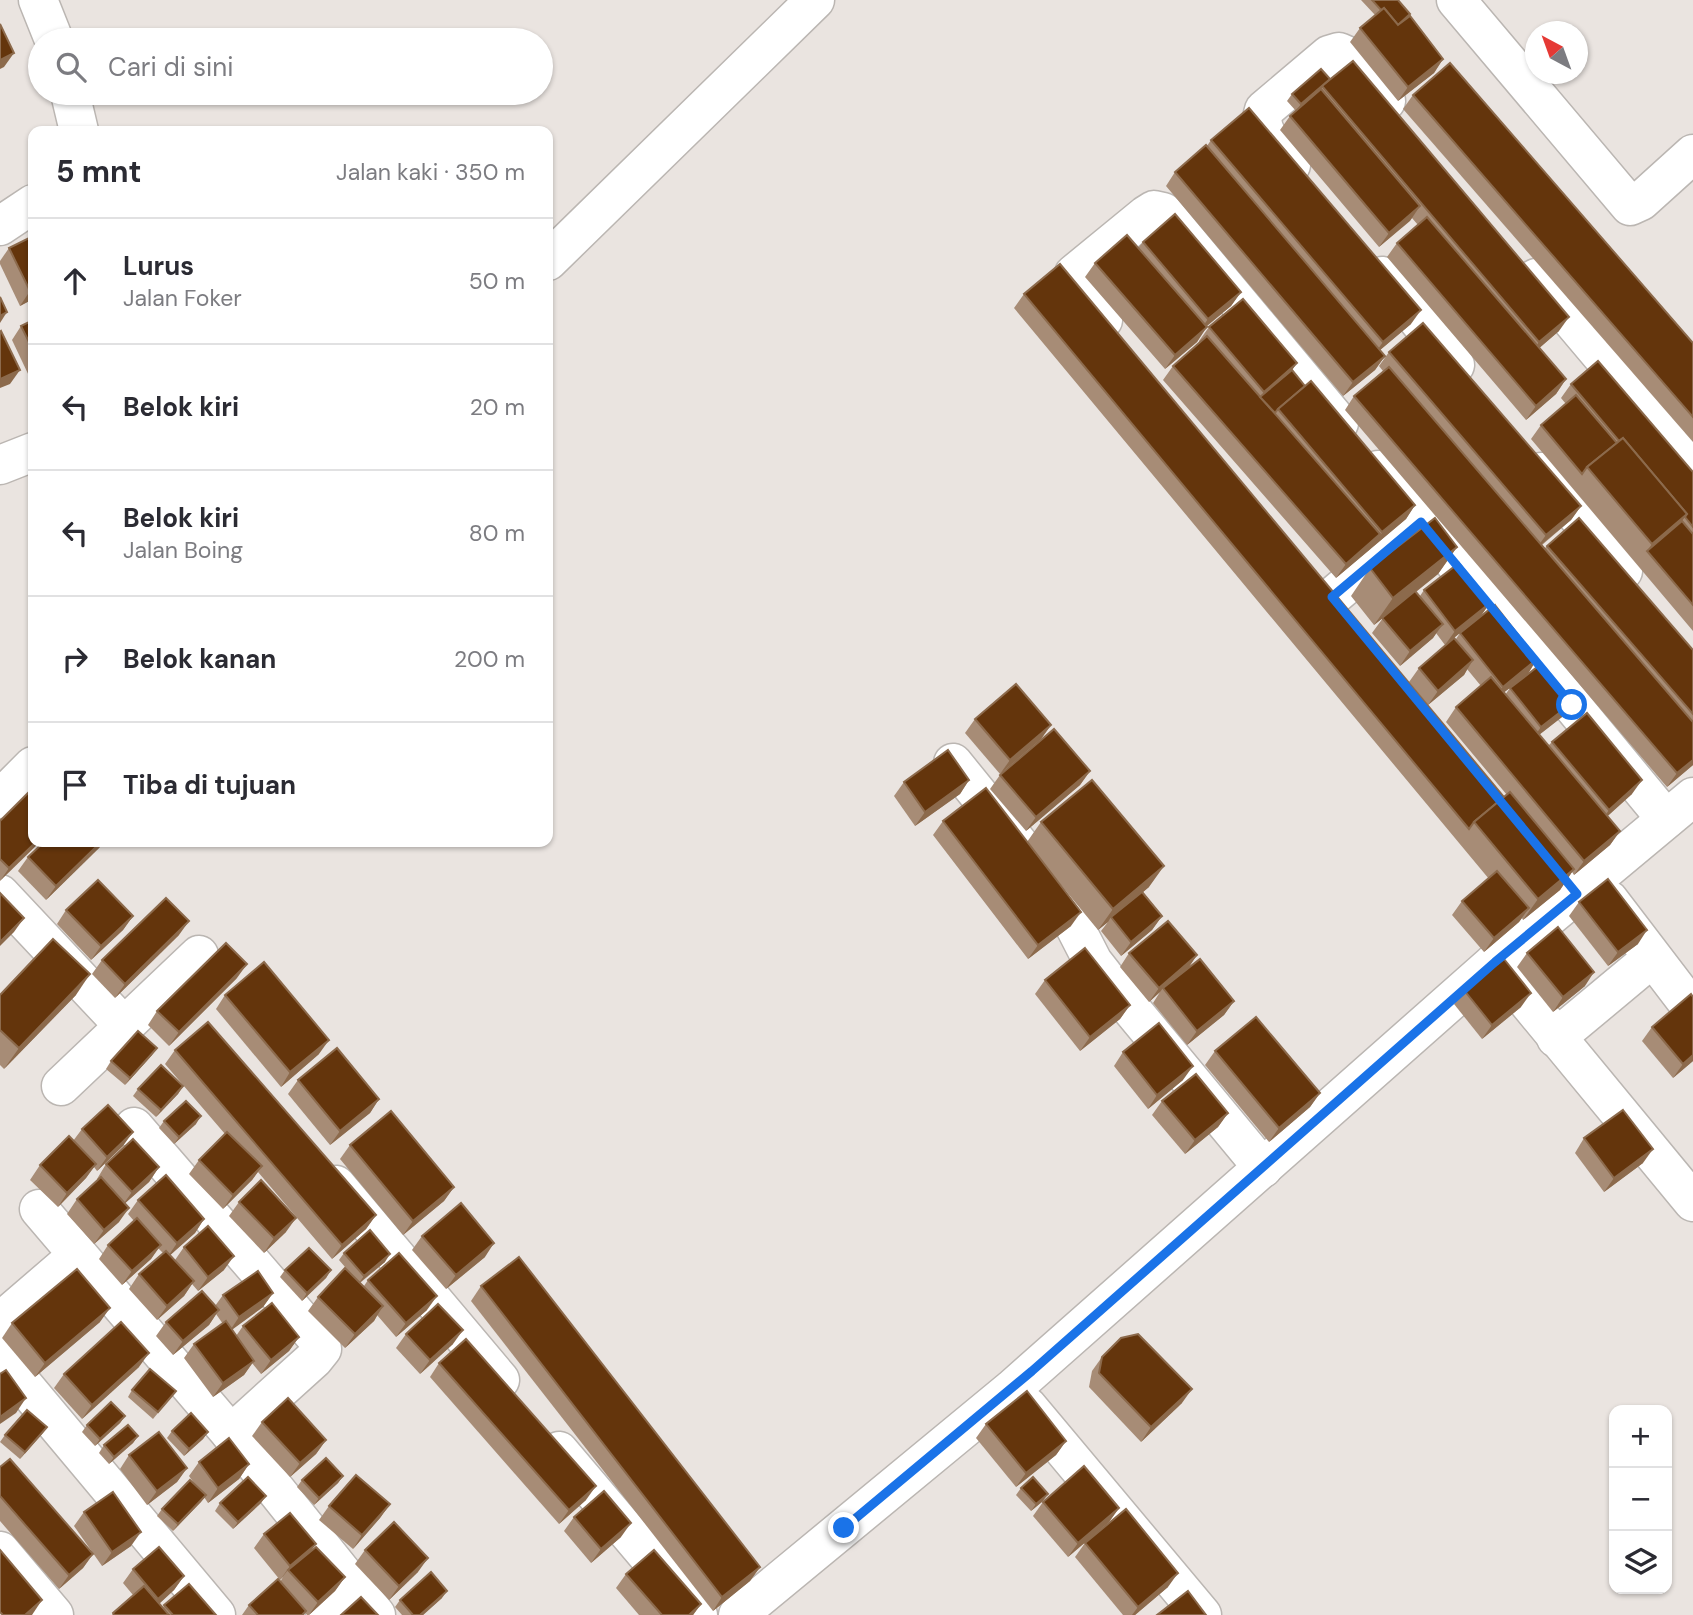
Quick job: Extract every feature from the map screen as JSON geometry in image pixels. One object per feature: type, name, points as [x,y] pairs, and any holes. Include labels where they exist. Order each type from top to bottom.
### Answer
[{"type":"street","points":[[38,0],[49,28]]},
{"type":"street","points":[[553,256],[815,0]]},
{"type":"street","points":[[1456,0],[1630,205],[1641,201],[1693,154]]},
{"type":"street","points":[[1316,195],[1263,131],[1260,121],[1264,110],[1329,55],[1339,52],[1348,56],[1410,129]]},
{"type":"street","points":[[73,105],[78,126]]},
{"type":"street","points":[[0,226],[28,207]]},
{"type":"street","points":[[738,1615],[1012,1389],[1495,962],[1680,808],[1421,522],[1170,219],[1163,212],[1154,210],[1074,274],[1076,287],[1129,351]]},
{"type":"street","points":[[1360,249],[1474,389]]},
{"type":"street","points":[[1516,254],[1693,464]]},
{"type":"street","points":[[1518,442],[1649,604]]},
{"type":"street","points":[[0,465],[28,454]]},
{"type":"street","points":[[1358,628],[1323,586],[1421,522]]},
{"type":"street","points":[[953,763],[1056,890],[1098,969],[1263,1168]]},
{"type":"street","points":[[0,799],[28,771]]},
{"type":"street","points":[[1515,819],[1585,887],[1652,958],[1693,1010]]},
{"type":"street","points":[[0,894],[125,1027]]},
{"type":"street","points":[[61,1086],[200,955]]},
{"type":"street","points":[[1556,1038],[1652,958]]},
{"type":"street","points":[[1495,962],[1693,1202]]},
{"type":"street","points":[[134,1127],[321,1343],[322,1349],[314,1359],[231,1434]]},
{"type":"street","points":[[311,1155],[698,1615]]},
{"type":"street","points":[[39,1209],[231,1434],[365,1602],[325,1615]]},
{"type":"street","points":[[0,1322],[78,1255]]},
{"type":"street","points":[[0,1357],[216,1615]]},
{"type":"street","points":[[1012,1389],[1202,1615]]},
{"type":"street","points":[[0,1551],[54,1615]]},
{"type":"building","points":[[1372,0],[1398,0],[1410,14],[1398,25],[1384,8],[1381,10]]},
{"type":"building","points":[[1384,8],[1398,25],[1410,16],[1443,59],[1408,87],[1360,28]]},
{"type":"building","points":[[0,24],[14,53],[0,60]]},
{"type":"building","points":[[1353,61],[1569,317],[1539,342],[1322,86]]},
{"type":"building","points":[[1450,63],[1693,343],[1693,417],[1413,95]]},
{"type":"building","points":[[1321,69],[1330,79],[1301,104],[1292,94]]},
{"type":"building","points":[[1321,89],[1420,206],[1389,233],[1290,116]]},
{"type":"building","points":[[1249,108],[1421,310],[1383,342],[1211,140]]},
{"type":"building","points":[[1206,145],[1385,356],[1353,382],[1175,172]]},
{"type":"building","points":[[1175,214],[1241,292],[1208,319],[1143,242]]},
{"type":"building","points":[[1427,217],[1566,379],[1536,406],[1397,243]]},
{"type":"building","points":[[1127,235],[1207,327],[1175,355],[1095,263]]},
{"type":"building","points":[[28,238],[28,287],[9,248]]},
{"type":"building","points":[[1060,264],[1504,797],[1469,829],[1024,294]]},
{"type":"building","points":[[0,297],[7,312],[0,316]]},
{"type":"building","points":[[1243,299],[1297,363],[1264,392],[1209,327]]},
{"type":"building","points":[[28,322],[28,340],[21,326]]},
{"type":"building","points":[[1423,323],[1581,506],[1546,535],[1389,352]]},
{"type":"building","points":[[0,332],[20,370],[0,379]]},
{"type":"building","points":[[1207,336],[1380,534],[1346,564],[1173,366]]},
{"type":"building","points":[[1598,361],[1693,472],[1693,527],[1685,517],[1687,514],[1623,438],[1619,441],[1571,384]]},
{"type":"building","points":[[1389,367],[1693,722],[1693,760],[1677,773],[1354,396]]},
{"type":"building","points":[[1292,370],[1305,386],[1275,413],[1260,397]]},
{"type":"building","points":[[1311,381],[1415,505],[1382,532],[1278,409]]},
{"type":"building","points":[[1576,395],[1617,443],[1582,474],[1541,425]]},
{"type":"building","points":[[1623,438],[1687,514],[1652,544],[1587,467]]},
{"type":"building","points":[[1435,518],[1457,547],[1393,598],[1370,568]]},
{"type":"building","points":[[1579,518],[1693,650],[1693,714],[1547,546]]},
{"type":"building","points":[[1682,521],[1693,534],[1693,605],[1647,551]]},
{"type":"building","points":[[1459,563],[1490,603],[1455,631],[1424,590]]},
{"type":"building","points":[[1415,591],[1443,624],[1410,651],[1382,618]]},
{"type":"building","points":[[1495,605],[1537,659],[1503,687],[1460,633]]},
{"type":"building","points":[[1454,638],[1473,660],[1438,691],[1419,668]]},
{"type":"building","points":[[1541,664],[1572,703],[1541,727],[1510,688]]},
{"type":"building","points":[[1491,677],[1620,831],[1584,861],[1456,707]]},
{"type":"building","points":[[1016,684],[1051,725],[1010,760],[975,719]]},
{"type":"building","points":[[1587,713],[1642,780],[1609,810],[1552,742]]},
{"type":"building","points":[[1054,729],[1090,771],[1036,817],[1000,775]]},
{"type":"building","points":[[948,750],[969,780],[925,812],[904,782]]},
{"type":"building","points":[[1092,780],[1164,866],[1113,909],[1041,822]]},
{"type":"building","points":[[986,788],[1081,912],[1038,945],[943,821]]},
{"type":"building","points":[[1510,792],[1574,869],[1538,899],[1474,822]]},
{"type":"building","points":[[28,793],[28,847],[31,847],[9,868],[0,859],[0,821]]},
{"type":"building","points":[[39,847],[96,847],[56,886],[28,857]]},
{"type":"building","points":[[1497,871],[1529,908],[1494,938],[1462,901]]},
{"type":"building","points":[[1608,879],[1647,930],[1618,952],[1579,902]]},
{"type":"building","points":[[98,880],[133,916],[101,946],[66,910]]},
{"type":"building","points":[[1142,892],[1162,916],[1131,942],[1111,917]]},
{"type":"building","points":[[0,893],[24,918],[0,942]]},
{"type":"building","points":[[166,898],[189,921],[125,984],[102,960]]},
{"type":"building","points":[[1168,921],[1197,955],[1159,988],[1129,953]]},
{"type":"building","points":[[1558,927],[1594,972],[1563,997],[1527,953]]},
{"type":"building","points":[[53,939],[90,974],[19,1048],[0,1030],[0,995]]},
{"type":"building","points":[[226,943],[247,964],[179,1032],[157,1011]]},
{"type":"building","points":[[1085,948],[1130,1005],[1090,1037],[1045,980]]},
{"type":"building","points":[[1200,959],[1234,1001],[1197,1031],[1163,988]]},
{"type":"building","points":[[1504,959],[1531,993],[1492,1025],[1464,990]]},
{"type":"building","points":[[264,962],[329,1040],[290,1072],[225,995]]},
{"type":"building","points":[[1691,994],[1693,1055],[1683,1064],[1652,1027]]},
{"type":"building","points":[[1256,1017],[1320,1093],[1279,1128],[1215,1051]]},
{"type":"building","points":[[208,1022],[376,1215],[342,1245],[175,1050]]},
{"type":"building","points":[[1159,1023],[1193,1066],[1157,1095],[1123,1052]]},
{"type":"building","points":[[138,1031],[157,1048],[130,1078],[111,1061]]},
{"type":"building","points":[[337,1048],[379,1099],[340,1131],[298,1080]]},
{"type":"building","points":[[161,1065],[183,1086],[161,1110],[138,1089]]},
{"type":"building","points":[[1196,1074],[1228,1113],[1195,1140],[1162,1101]]},
{"type":"building","points":[[186,1101],[201,1116],[179,1137],[164,1121]]},
{"type":"building","points":[[108,1105],[133,1132],[107,1157],[82,1129]]},
{"type":"building","points":[[1623,1110],[1653,1149],[1614,1178],[1584,1138]]},
{"type":"building","points":[[391,1111],[454,1187],[413,1221],[350,1145]]},
{"type":"building","points":[[227,1132],[262,1166],[233,1195],[199,1160]]},
{"type":"building","points":[[69,1136],[96,1164],[67,1193],[40,1165]]},
{"type":"building","points":[[133,1139],[159,1167],[132,1192],[106,1164]]},
{"type":"building","points":[[166,1175],[204,1219],[177,1243],[138,1200]]},
{"type":"building","points":[[101,1177],[129,1208],[104,1230],[77,1199]]},
{"type":"building","points":[[261,1180],[296,1218],[274,1238],[239,1202]]},
{"type":"building","points":[[461,1203],[494,1243],[456,1275],[422,1236]]},
{"type":"building","points":[[137,1218],[161,1245],[132,1271],[108,1245]]},
{"type":"building","points":[[208,1226],[234,1256],[208,1277],[184,1247]]},
{"type":"building","points":[[370,1230],[390,1254],[364,1276],[344,1253]]},
{"type":"building","points":[[309,1248],[331,1270],[307,1293],[285,1270]]},
{"type":"building","points":[[166,1251],[194,1281],[167,1306],[139,1274]]},
{"type":"building","points":[[399,1253],[437,1296],[406,1323],[368,1280]]},
{"type":"building","points":[[519,1257],[760,1567],[722,1597],[481,1286]]},
{"type":"building","points":[[345,1268],[383,1306],[355,1334],[318,1297]]},
{"type":"building","points":[[77,1269],[110,1308],[45,1363],[12,1323]]},
{"type":"building","points":[[258,1271],[273,1293],[239,1317],[223,1295]]},
{"type":"building","points":[[202,1291],[219,1310],[183,1341],[166,1322]]},
{"type":"building","points":[[272,1303],[299,1337],[271,1360],[243,1326]]},
{"type":"building","points":[[438,1304],[463,1330],[430,1360],[406,1334]]},
{"type":"building","points":[[226,1321],[254,1361],[223,1383],[194,1344]]},
{"type":"building","points":[[121,1322],[149,1353],[92,1405],[64,1374]]},
{"type":"building","points":[[1138,1334],[1192,1389],[1151,1427],[1099,1373],[1102,1357],[1121,1338]]},
{"type":"building","points":[[466,1339],[596,1486],[569,1510],[439,1363]]},
{"type":"building","points":[[150,1369],[176,1391],[158,1412],[132,1390]]},
{"type":"building","points":[[6,1370],[26,1398],[0,1417],[0,1374]]},
{"type":"building","points":[[1027,1391],[1066,1441],[1026,1473],[986,1424]]},
{"type":"building","points":[[288,1398],[326,1440],[300,1463],[262,1422]]},
{"type":"building","points":[[111,1402],[125,1416],[100,1439],[87,1425]]},
{"type":"building","points":[[27,1410],[47,1427],[25,1452],[5,1435]]},
{"type":"building","points":[[191,1413],[208,1432],[189,1449],[172,1431]]},
{"type":"building","points":[[128,1425],[138,1436],[114,1457],[104,1445]]},
{"type":"building","points":[[159,1432],[187,1468],[157,1491],[129,1455]]},
{"type":"building","points":[[229,1438],[249,1464],[218,1488],[199,1462]]},
{"type":"building","points":[[326,1458],[343,1476],[319,1498],[302,1480]]},
{"type":"building","points":[[10,1459],[93,1554],[69,1575],[0,1496],[0,1467]]},
{"type":"building","points":[[1084,1466],[1119,1508],[1078,1543],[1043,1502]]},
{"type":"building","points":[[356,1475],[390,1504],[362,1535],[329,1506]]},
{"type":"building","points":[[248,1477],[266,1496],[238,1522],[220,1503]]},
{"type":"building","points":[[1033,1477],[1048,1494],[1036,1504],[1021,1488]]},
{"type":"building","points":[[190,1480],[206,1495],[178,1524],[162,1509]]},
{"type":"building","points":[[604,1491],[631,1523],[601,1549],[574,1517]]},
{"type":"building","points":[[113,1492],[141,1532],[112,1552],[84,1512]]},
{"type":"building","points":[[1126,1509],[1178,1573],[1138,1607],[1085,1543]]},
{"type":"building","points":[[290,1513],[316,1544],[290,1566],[264,1534]]},
{"type":"building","points":[[394,1522],[428,1558],[399,1586],[365,1550]]},
{"type":"building","points":[[159,1547],[184,1576],[158,1599],[133,1569]]},
{"type":"building","points":[[316,1547],[345,1577],[318,1602],[288,1570]]},
{"type":"building","points":[[0,1550],[42,1600],[25,1615],[3,1615],[0,1612]]},
{"type":"building","points":[[654,1550],[701,1604],[689,1615],[662,1615],[626,1574]]},
{"type":"building","points":[[431,1572],[447,1591],[420,1615],[413,1615],[400,1600]]},
{"type":"building","points":[[278,1579],[306,1611],[302,1615],[258,1615],[249,1605]]},
{"type":"building","points":[[189,1584],[216,1615],[173,1615],[164,1605]]},
{"type":"building","points":[[144,1586],[169,1615],[114,1615],[113,1613]]},
{"type":"building","points":[[1188,1591],[1206,1615],[1157,1615]]},
{"type":"building","points":[[361,1597],[378,1615],[341,1615]]},
{"type":"route","points":[[844,1528],[1012,1389],[1495,962],[1577,894],[1332,597],[1421,522],[1572,705]]}]
